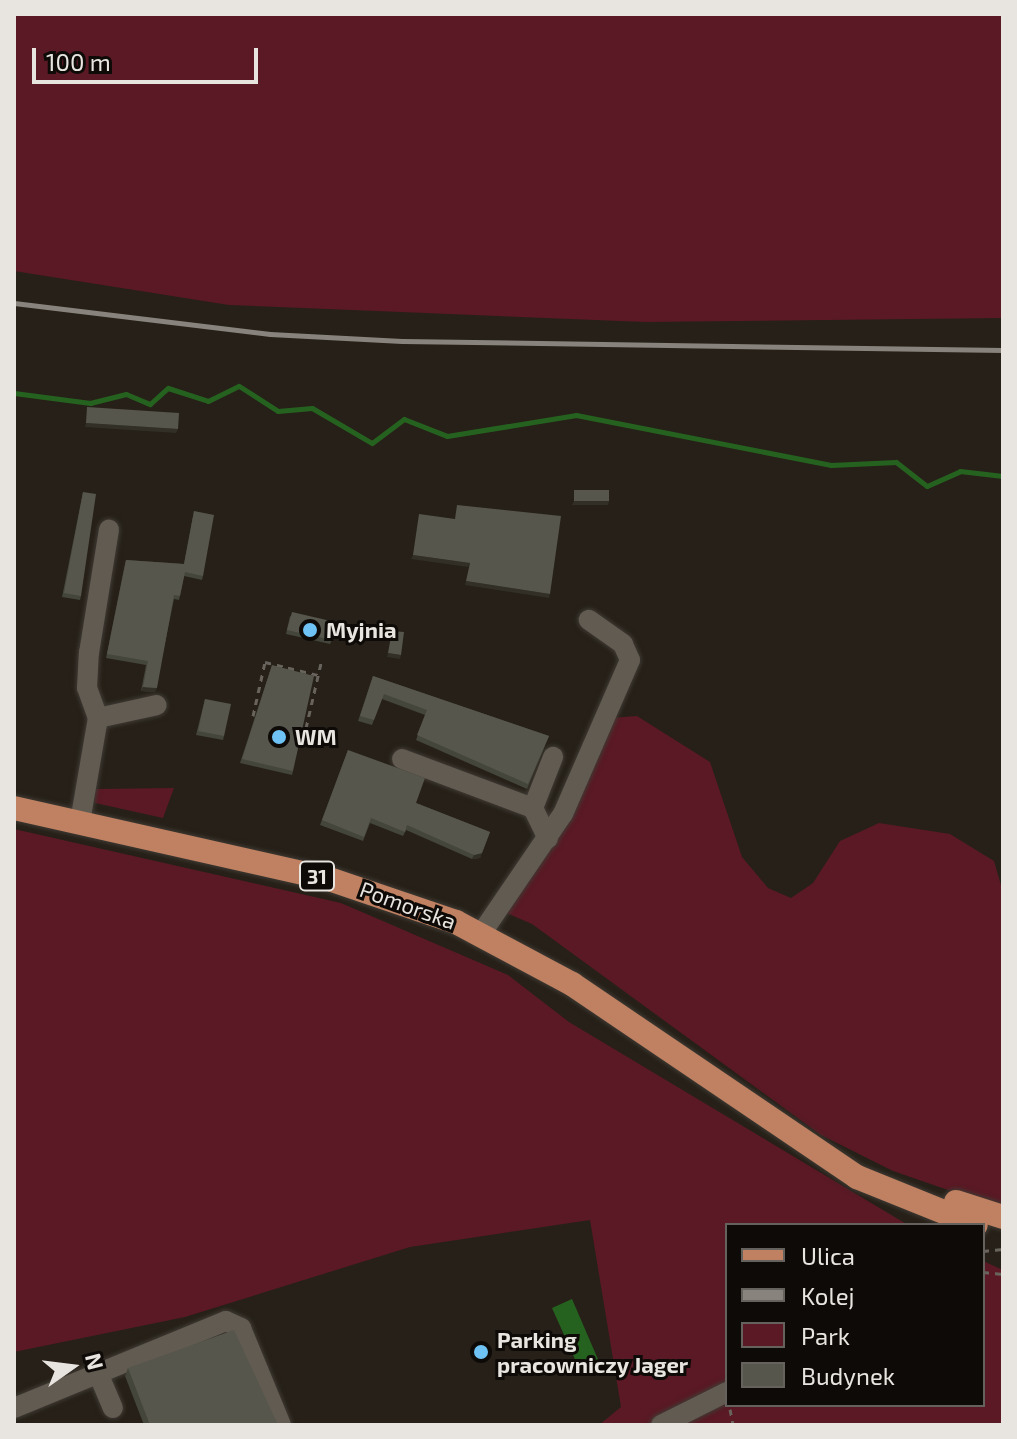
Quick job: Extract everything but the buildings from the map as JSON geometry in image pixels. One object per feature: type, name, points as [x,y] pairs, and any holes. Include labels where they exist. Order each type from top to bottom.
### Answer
[{"type":"main road","name":"Pomorska","points":[[14,808],[348,884],[481,934],[599,1002],[767,1114],[973,1222]]},
{"type":"main road","name":"31","points":[[973,1222],[1003,1217]]},
{"type":"street","points":[[80,822],[98,718],[87,688],[89,653],[109,530]]},
{"type":"street","points":[[481,934],[548,839],[630,660],[623,644],[589,620]]},
{"type":"street","points":[[98,718],[157,705]]},
{"type":"street","points":[[548,839],[537,828],[533,808],[553,757]]},
{"type":"street","points":[[402,759],[533,808]]},
{"type":"street","points":[[14,1408],[235,1322],[281,1425]]},
{"type":"street","points":[[98,1373],[113,1408]]},
{"type":"street","points":[[661,1425],[725,1393]]},
{"type":"path","points":[[253,716],[265,662],[318,675]]},
{"type":"path","points":[[306,728],[321,663]]},
{"type":"green space","points":[[14,14],[1003,14],[1003,318],[645,322],[229,305],[14,271]]},
{"type":"green space","points":[[637,716],[710,762],[742,857],[768,888],[791,898],[813,883],[840,841],[879,823],[950,834],[994,861],[1003,892],[1003,1209],[893,1171],[821,1135],[532,924],[499,910],[610,718]]},
{"type":"green space","points":[[174,788],[163,818],[95,803],[95,789]]},
{"type":"green space","points":[[14,829],[341,903],[508,975],[569,1022],[905,1223],[725,1223],[725,1407],[985,1407],[985,1262],[1003,1270],[1003,1425],[599,1425],[621,1407],[590,1220],[410,1247],[185,1317],[14,1352]]},
{"type":"shaded area","points":[[572,1299],[600,1364],[582,1375],[552,1308]]},
{"type":"waterway","points":[[14,393],[90,403],[126,394],[150,404],[168,388],[208,401],[239,386],[278,411],[312,408],[372,443],[404,419],[447,436],[576,415],[831,465],[896,462],[927,486],[960,471],[1003,476]]},
{"type":"railway","points":[[14,303],[270,334],[402,341],[1003,350]]},
{"type":"place","name":"Myjnia","points":[[310,630]]},
{"type":"place","name":"WM","points":[[279,737]]},
{"type":"place","name":"Parking pracowniczy Jager","points":[[481,1352]]}]
